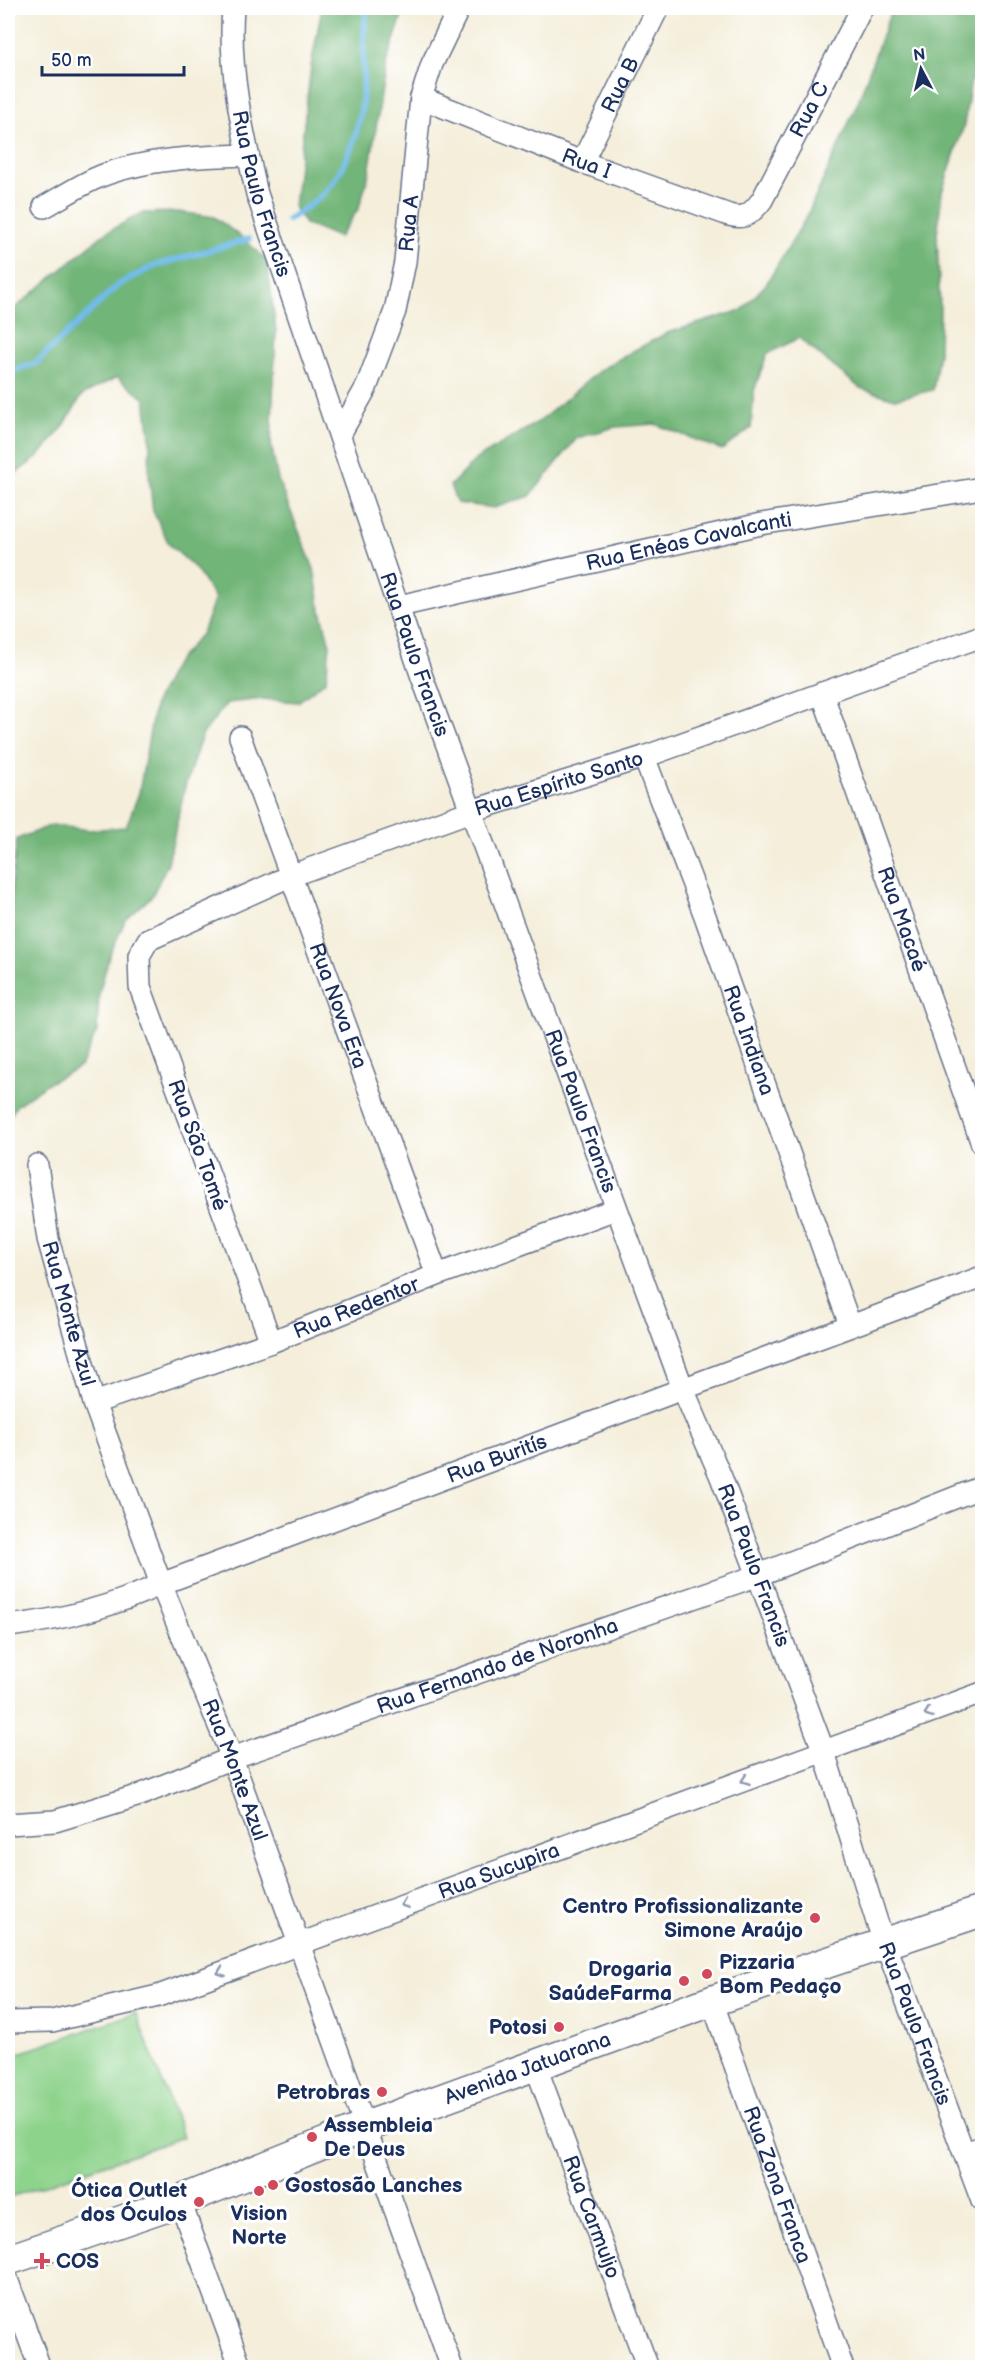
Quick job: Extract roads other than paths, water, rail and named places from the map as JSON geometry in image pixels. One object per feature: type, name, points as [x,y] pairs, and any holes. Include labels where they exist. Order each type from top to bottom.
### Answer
[{"type":"street","name":"Rua Paulo Francis","points":[[234,8],[231,42],[248,155],[257,194],[471,811],[616,1209],[683,1389],[721,1477],[756,1576],[824,1752],[886,1945],[974,2150],[982,2201]]},
{"type":"street","name":"Rua A","points":[[340,434],[366,388],[395,311],[405,262],[422,98],[432,64],[459,8]]},
{"type":"street","name":"Rua B","points":[[582,162],[658,8]]},
{"type":"street","name":"Rua C","points":[[754,211],[762,200],[862,8]]},
{"type":"street","name":"Rua I","points":[[422,98],[582,162],[736,217],[747,216],[754,211]]},
{"type":"street","points":[[44,207],[100,176],[117,171],[187,157],[248,155]]},
{"type":"street","name":"Rua Enéas Cavalcanti","points":[[399,606],[761,524],[982,488]]},
{"type":"street","name":"Rua Espírito Santo","points":[[143,946],[156,936],[290,876],[471,811],[644,757],[982,636]]},
{"type":"street","name":"Rua Macaé","points":[[822,693],[982,1144]]},
{"type":"street","name":"Rua Nova Era","points":[[240,737],[437,1275]]},
{"type":"street","name":"Rua Indiana","points":[[644,757],[705,916],[850,1325]]},
{"type":"street","name":"Rua São Tomé","points":[[143,946],[137,966],[140,987],[271,1342]]},
{"type":"street","name":"Rua Monte Azul","points":[[37,1165],[41,1204],[54,1266],[94,1403],[160,1584],[232,1758],[452,2367]]},
{"type":"street","name":"Rua Redentor","points":[[94,1403],[271,1342],[437,1275],[616,1209]]},
{"type":"street","name":"Rua Buritís","points":[[8,1626],[69,1616],[139,1594],[160,1584],[982,1277]]},
{"type":"street","name":"Rua Fernando de Noronha","points":[[8,1824],[55,1821],[140,1795],[232,1758],[756,1576],[982,1487]]},
{"type":"street","name":"Rua Sucupira","points":[[8,2022],[52,2021],[158,1996],[982,1693]]},
{"type":"street","name":"Avenida Jatuarana","points":[[8,2260],[180,2201],[365,2127],[536,2067],[712,2001],[886,1945],[982,1911]]},
{"type":"street","name":"Rua Zona Franca","points":[[712,2001],[843,2367]]},
{"type":"street","name":"Rua Carmuljo","points":[[536,2067],[648,2367]]},
{"type":"street","points":[[180,2201],[241,2367]]},
{"type":"street","points":[[8,2282],[40,2367]]},
{"type":"waterway","points":[[288,220],[325,192],[347,158],[357,131],[362,103],[367,8]]},
{"type":"waterway","points":[[8,372],[36,363],[118,285],[154,266],[249,239]]},
{"type":"place","name":"Centro Profissionalizante Simone Araújo","points":[[815,1918]]},
{"type":"place","name":"Pizzaria Bom Pedaço","points":[[707,1974]]},
{"type":"place","name":"Drogaria SaúdeFarma","points":[[684,1981]]},
{"type":"place","name":"Potosi","points":[[559,2027]]},
{"type":"place","name":"Petrobras","points":[[382,2092]]},
{"type":"place","name":"Assembleia De Deus","points":[[312,2137]]},
{"type":"place","name":"Gostosão Lanches","points":[[273,2185]]},
{"type":"place","name":"Vision Norte","points":[[259,2191]]},
{"type":"place","name":"Ótica Outlet dos Óculos","points":[[199,2202]]},
{"type":"place","name":"COS","points":[[42,2261]]}]
